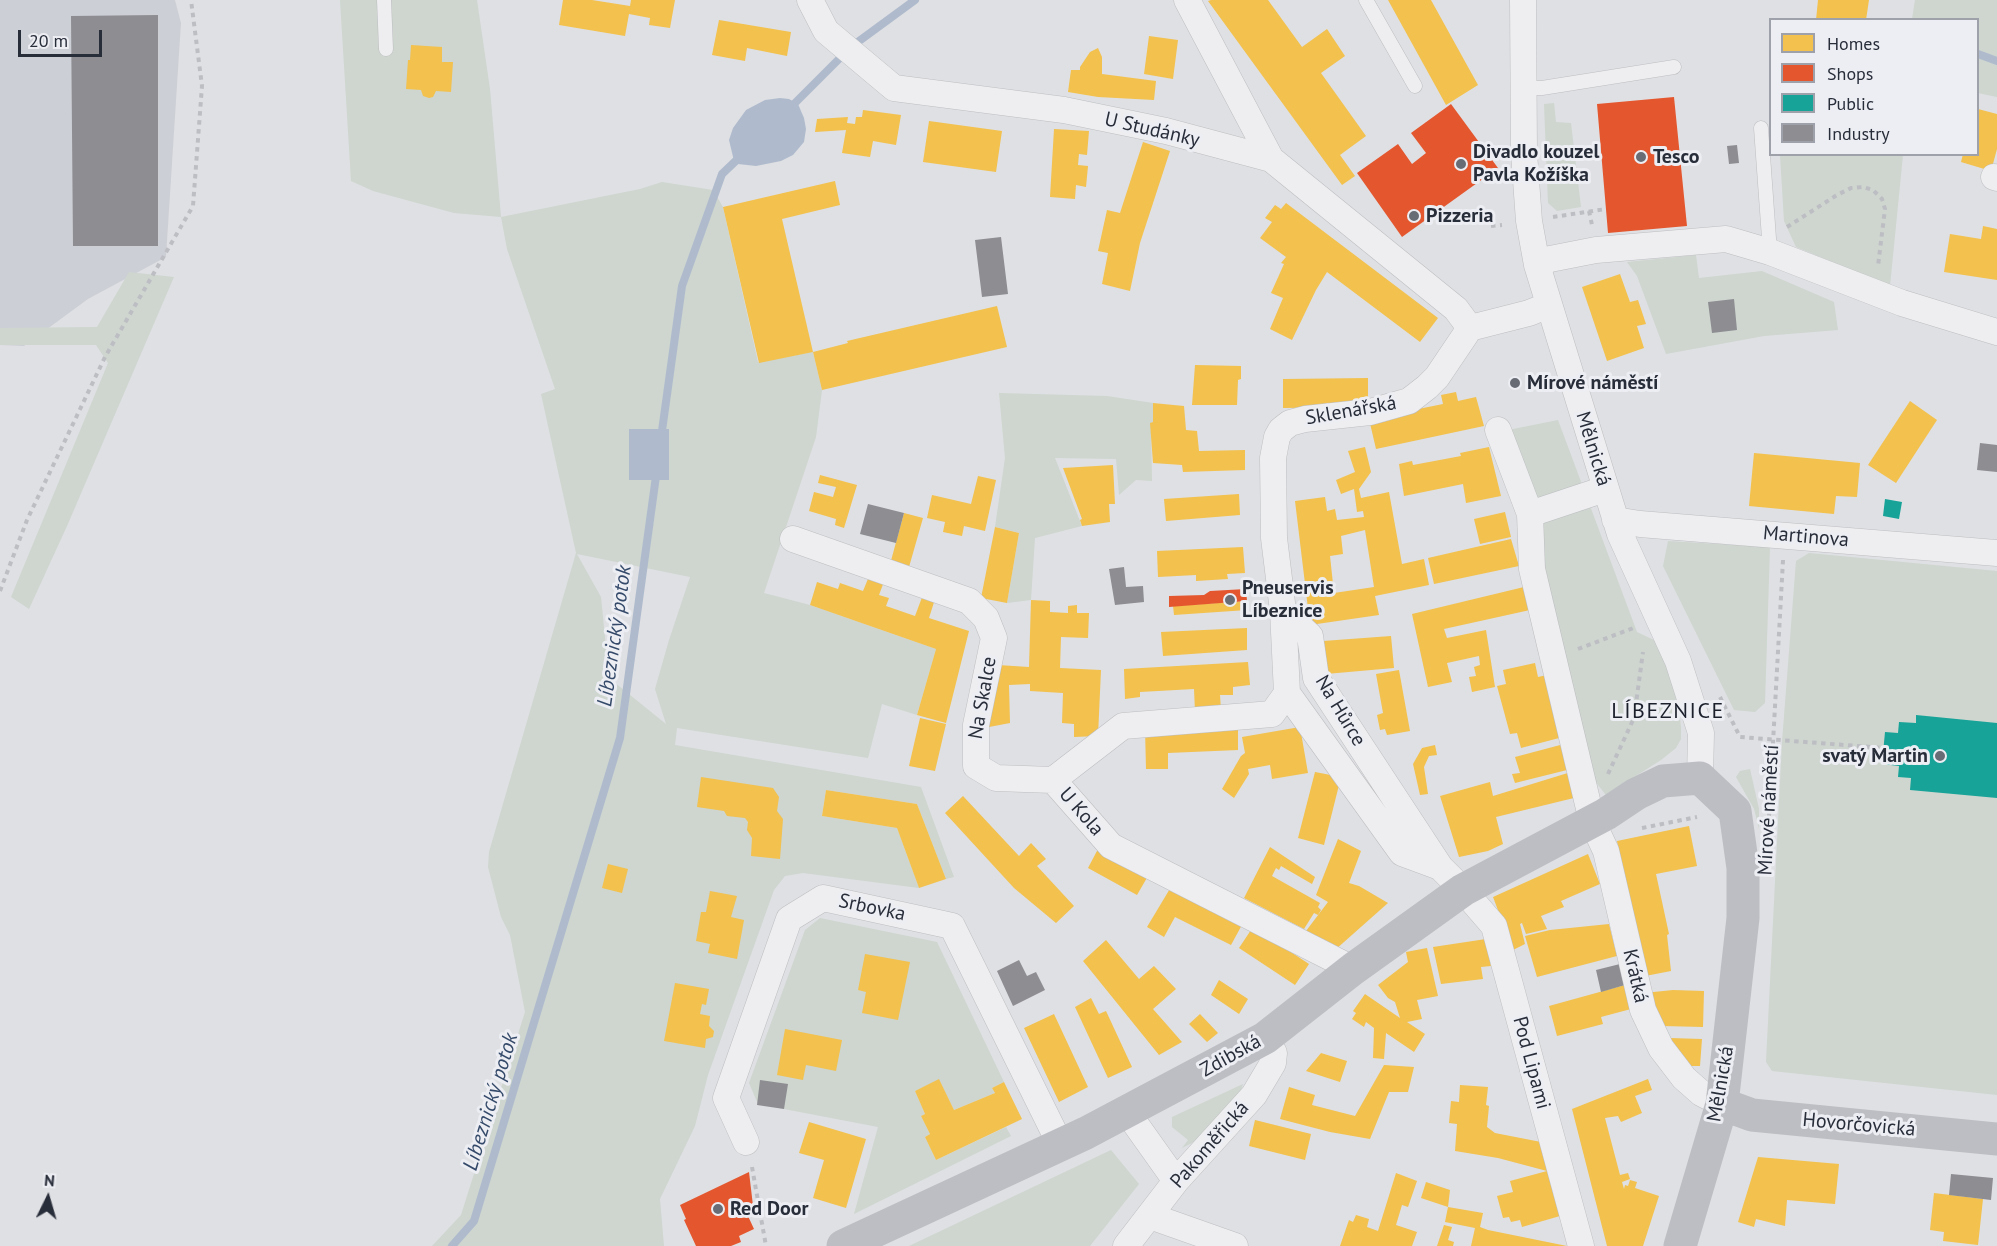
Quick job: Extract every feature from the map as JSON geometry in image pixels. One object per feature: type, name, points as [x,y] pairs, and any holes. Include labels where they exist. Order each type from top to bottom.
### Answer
[{"type":"main road","points":[[1592,821],[1636,794],[1663,781],[1700,778]]},
{"type":"main road","name":"Mírové náměstí","points":[[1700,778],[1735,811],[1743,868],[1743,918]]},
{"type":"main road","name":"Zdibská","points":[[843,1246],[1060,1146],[1265,1038],[1353,969],[1463,890],[1592,821]]},
{"type":"main road","name":"Mělnická","points":[[1680,1246],[1722,1104],[1743,918]]},
{"type":"main road","name":"Hovorčovická","points":[[1722,1104],[1752,1114],[1997,1139]]},
{"type":"street","name":"U Studánky","points":[[810,0],[826,31],[894,88],[1064,110],[1166,131],[1271,159],[1456,309],[1470,328]]},
{"type":"street","points":[[1187,0],[1271,159]]},
{"type":"street","name":"Mělnická","points":[[1523,0],[1523,88],[1529,221],[1548,261],[1549,305],[1615,520],[1678,661],[1701,733],[1700,778]]},
{"type":"street","points":[[1548,261],[1596,250],[1726,239],[1770,246],[1875,293],[1997,332]]},
{"type":"street","points":[[1470,328],[1529,313],[1549,305]]},
{"type":"street","name":"Sklenářská","points":[[1283,611],[1274,538],[1273,458],[1277,437],[1281,430],[1290,423],[1305,419],[1370,412],[1409,401],[1437,377],[1470,328]]},
{"type":"street","points":[[1498,430],[1530,514],[1532,569],[1592,821]]},
{"type":"street","points":[[1530,514],[1605,489]]},
{"type":"street","name":"Martinova","points":[[1615,520],[1628,523],[1997,553]]},
{"type":"street","name":"Na Skalce","points":[[793,539],[969,601],[986,618],[994,638],[976,724],[976,766],[996,778],[1053,780]]},
{"type":"street","points":[[1283,611],[1287,693]]},
{"type":"street","name":"Na Hůrce","points":[[1283,611],[1310,636],[1316,678],[1440,867],[1463,890]]},
{"type":"street","name":"Na Hůrce","points":[[1287,693],[1402,852],[1440,867]]},
{"type":"street","name":"U Kola","points":[[1287,693],[1272,714],[1123,726],[1053,780],[1111,846],[1353,969]]},
{"type":"street","name":"Krátká","points":[[1592,821],[1606,851],[1642,1010],[1661,1048],[1684,1078],[1701,1093],[1722,1104]]},
{"type":"street","name":"Pod Lipami","points":[[1463,890],[1494,926],[1581,1246]]},
{"type":"street","name":"Srbovka","points":[[746,1142],[726,1098],[789,919],[823,898],[952,926],[1060,1146]]},
{"type":"street","name":"Pakoměřická","points":[[1126,1246],[1176,1181],[1254,1095],[1272,1063],[1274,1053],[1265,1038]]},
{"type":"street","points":[[1127,1112],[1176,1181]]},
{"type":"street","points":[[1150,1216],[1234,1246]]},
{"type":"lane","points":[[384,0],[386,50]]},
{"type":"lane","points":[[1366,0],[1415,86]]},
{"type":"lane","points":[[1523,88],[1542,88],[1674,67]]},
{"type":"lane","points":[[1761,128],[1770,246]]},
{"type":"path","points":[[0,591],[27,520],[100,368],[193,206],[202,86],[191,0]]},
{"type":"path","points":[[1770,246],[1837,195],[1851,188],[1863,187],[1873,190],[1882,199],[1885,209],[1875,293]]},
{"type":"path","points":[[1548,261],[1550,218],[1606,209]]},
{"type":"path","points":[[1589,211],[1591,223]]},
{"type":"path","name":"Mírové náměstí","points":[[1769,822],[1784,536]]},
{"type":"path","points":[[1554,659],[1639,626]]},
{"type":"path","points":[[1719,695],[1740,737],[1884,748]]},
{"type":"path","points":[[746,1142],[766,1246]]},
{"type":"shaded area","points":[[0,0],[175,0],[181,23],[166,257],[88,299],[24,346],[0,345]]},
{"type":"shaded area","points":[[340,0],[477,0],[490,89],[501,217],[454,213],[373,191],[351,181]]},
{"type":"shaded area","points":[[1915,0],[1997,0],[1997,97],[1979,93],[1979,18],[1912,18]]},
{"type":"shaded area","points":[[1554,103],[1556,122],[1571,123],[1581,207],[1557,211],[1548,203],[1544,104]]},
{"type":"shaded area","points":[[1780,156],[1903,156],[1890,286],[1796,247],[1784,221]]},
{"type":"shaded area","points":[[662,182],[713,190],[723,207],[758,362],[813,352],[822,390],[816,437],[764,593],[810,605],[936,649],[917,715],[882,704],[868,758],[677,728],[675,745],[921,787],[954,877],[946,879],[917,804],[826,790],[822,816],[897,828],[919,888],[803,873],[785,876],[774,890],[708,1075],[695,1126],[660,1199],[664,1246],[432,1246],[461,1215],[525,1012],[510,935],[501,917],[488,867],[489,852],[576,553],[541,394],[555,389],[507,249],[501,217],[640,189]],"holes":[[[577,554],[690,577],[655,689],[666,724],[609,678],[601,597]]]},
{"type":"shaded area","points":[[1696,255],[1699,278],[1762,271],[1834,302],[1838,330],[1764,336],[1666,354],[1637,276],[1627,262]]},
{"type":"shaded area","points":[[129,272],[174,277],[29,609],[11,597],[108,363],[96,345],[0,345],[0,328],[97,327]]},
{"type":"shaded area","points":[[999,393],[1107,396],[1153,403],[1152,481],[1136,480],[1119,495],[1116,459],[1055,458],[1082,526],[1035,538],[1031,600],[1007,603],[1019,533],[995,527],[1005,458]]},
{"type":"shaded area","points":[[1558,420],[1637,632],[1658,642],[1677,689],[1681,739],[1676,748],[1606,795],[1594,780],[1503,431]]},
{"type":"shaded area","points":[[1668,541],[1770,547],[1765,703],[1755,712],[1734,710],[1663,566]]},
{"type":"shaded area","points":[[1809,553],[1997,571],[1997,1095],[1772,1071],[1766,1062],[1782,742],[1796,561]]},
{"type":"shaded area","points":[[1750,769],[1759,809],[1759,829],[1754,809],[1736,777],[1740,771]]},
{"type":"shaded area","points":[[820,918],[937,942],[1004,1082],[992,1088],[995,1093],[954,1110],[939,1080],[915,1091],[925,1114],[921,1116],[930,1134],[925,1137],[936,1160],[1006,1127],[1011,1136],[854,1214],[878,1127],[758,1104],[749,1083],[805,930]]},
{"type":"shaded area","points":[[1243,1084],[1240,1093],[1200,1139],[1182,1148],[1188,1140],[1172,1127],[1172,1117]]},
{"type":"shaded area","points":[[1111,1150],[1139,1184],[1090,1246],[909,1246]]},
{"type":"water","points":[[789,99],[798,104],[806,129],[804,142],[793,155],[781,161],[756,166],[738,164],[734,161],[729,140],[733,128],[746,110],[765,100]]},
{"type":"water","points":[[629,429],[669,429],[669,480],[629,480]]},
{"type":"building: Homes","points":[[563,0],[592,0],[630,6],[631,0],[675,0],[670,28],[649,25],[650,18],[629,14],[625,36],[559,25]]},
{"type":"building: Homes","points":[[1268,0],[1302,47],[1327,29],[1345,56],[1321,73],[1366,136],[1340,155],[1355,176],[1342,185],[1208,1]]},
{"type":"building: Homes","points":[[1388,0],[1431,0],[1478,85],[1446,105]]},
{"type":"building: Homes","points":[[1818,0],[1869,0],[1866,18],[1816,18]]},
{"type":"building: Homes","points":[[719,20],[791,32],[787,56],[747,48],[745,61],[712,55]]},
{"type":"building: Homes","points":[[1149,36],[1178,40],[1173,79],[1144,74]]},
{"type":"building: Homes","points":[[411,45],[442,47],[442,62],[453,62],[451,92],[436,91],[433,97],[429,98],[423,96],[421,90],[406,89]]},
{"type":"building: Homes","points":[[1098,48],[1102,57],[1102,74],[1156,81],[1154,100],[1098,97],[1068,92],[1071,70],[1080,70],[1090,52]]},
{"type":"building: Homes","points":[[1979,109],[1997,114],[1997,149],[1991,171],[1961,162],[1962,156],[1979,156]]},
{"type":"building: Homes","points":[[863,110],[901,115],[896,145],[873,141],[870,157],[842,153],[846,130],[815,132],[817,119],[848,117],[847,123],[855,124],[856,117],[862,117]]},
{"type":"building: Homes","points":[[929,121],[1002,131],[996,172],[923,162]]},
{"type":"building: Homes","points":[[1054,129],[1089,131],[1087,155],[1079,154],[1078,165],[1088,166],[1086,187],[1076,185],[1075,199],[1050,197]]},
{"type":"building: Homes","points":[[1143,142],[1170,151],[1140,243],[1130,291],[1102,284],[1108,253],[1098,251],[1107,210],[1120,213]]},
{"type":"building: Homes","points":[[835,181],[840,205],[782,219],[813,352],[759,363],[723,207]]},
{"type":"building: Homes","points":[[1286,203],[1438,318],[1420,342],[1327,272],[1292,340],[1270,329],[1283,298],[1271,293],[1284,264],[1281,263],[1286,257],[1260,238],[1272,222],[1265,218],[1275,205],[1281,209]]},
{"type":"building: Homes","points":[[1983,226],[1997,229],[1997,280],[1944,272],[1950,234],[1981,239]]},
{"type":"building: Homes","points":[[1620,274],[1630,302],[1638,300],[1646,324],[1637,326],[1644,348],[1607,361],[1582,287]]},
{"type":"building: Homes","points":[[997,306],[1007,347],[822,390],[813,352],[848,343],[847,341]]},
{"type":"building: Homes","points":[[1195,365],[1241,366],[1237,405],[1192,405]]},
{"type":"building: Homes","points":[[1368,378],[1368,407],[1283,408],[1283,379]]},
{"type":"building: Homes","points":[[1456,392],[1458,401],[1476,397],[1484,426],[1376,449],[1369,419],[1443,404],[1441,395]]},
{"type":"building: Homes","points":[[1910,401],[1937,420],[1896,483],[1868,465]]},
{"type":"building: Homes","points":[[1153,403],[1184,406],[1186,430],[1197,431],[1199,451],[1245,450],[1245,470],[1183,472],[1182,465],[1153,463],[1150,423],[1153,422]]},
{"type":"building: Homes","points":[[1365,447],[1371,472],[1359,489],[1361,498],[1389,492],[1402,564],[1424,559],[1429,585],[1375,596],[1379,615],[1310,625],[1295,501],[1325,497],[1327,511],[1335,509],[1337,520],[1364,517],[1363,511],[1357,512],[1354,489],[1341,494],[1336,480],[1355,472],[1348,451]],"holes":[[[1365,530],[1374,587],[1334,593],[1330,556],[1343,554],[1341,536]]]},
{"type":"building: Homes","points":[[1489,447],[1501,496],[1466,503],[1463,484],[1404,496],[1399,464],[1412,461],[1413,465],[1461,456],[1460,453]]},
{"type":"building: Homes","points":[[1754,453],[1860,463],[1857,497],[1836,496],[1834,514],[1749,506]]},
{"type":"building: Homes","points":[[1113,465],[1115,504],[1109,504],[1110,522],[1082,526],[1080,520],[1082,519],[1063,468]]},
{"type":"building: Homes","points":[[820,475],[857,485],[844,528],[835,525],[836,519],[809,511],[814,492],[833,497],[836,487],[818,483]]},
{"type":"building: Homes","points":[[978,476],[996,480],[985,531],[964,526],[962,536],[943,532],[945,522],[927,518],[932,495],[971,504]]},
{"type":"building: Homes","points":[[1239,494],[1240,515],[1166,521],[1164,499]]},
{"type":"building: Homes","points":[[1505,512],[1511,537],[1480,544],[1474,519]]},
{"type":"building: Homes","points":[[904,513],[923,518],[907,574],[889,568]]},
{"type":"building: Homes","points":[[995,527],[1019,533],[1007,603],[981,598]]},
{"type":"building: Homes","points":[[1511,539],[1519,566],[1434,584],[1428,558]]},
{"type":"building: Homes","points":[[1243,547],[1245,573],[1227,574],[1228,579],[1196,581],[1196,575],[1158,577],[1157,551]]},
{"type":"building: Homes","points":[[870,574],[885,579],[879,595],[889,598],[886,606],[915,616],[924,592],[936,596],[929,618],[969,631],[946,723],[917,715],[936,649],[810,605],[817,582],[838,589],[840,583],[863,591]]},
{"type":"building: Homes","points":[[1524,587],[1530,610],[1444,629],[1447,638],[1486,630],[1495,687],[1472,692],[1469,677],[1476,676],[1474,667],[1480,665],[1479,656],[1447,663],[1452,682],[1428,687],[1412,614]]},
{"type":"building: Homes","points":[[1031,600],[1050,601],[1050,612],[1068,613],[1068,606],[1077,605],[1077,613],[1089,613],[1088,638],[1061,637],[1060,668],[1101,670],[1098,736],[1074,737],[1074,724],[1062,723],[1063,693],[1030,691],[1030,684],[1009,685],[1010,723],[989,727],[998,665],[1029,667]]},
{"type":"building: Homes","points":[[1247,601],[1247,610],[1174,615],[1173,606]]},
{"type":"building: Homes","points":[[1247,628],[1247,650],[1163,656],[1161,632]]},
{"type":"building: Homes","points":[[1391,636],[1394,668],[1326,674],[1323,641]]},
{"type":"building: Homes","points":[[1248,662],[1250,685],[1233,687],[1233,695],[1220,695],[1221,710],[1195,712],[1194,689],[1140,692],[1140,697],[1125,699],[1124,669]]},
{"type":"building: Homes","points":[[1535,663],[1538,677],[1547,675],[1563,737],[1521,748],[1517,733],[1510,734],[1497,686],[1506,684],[1503,670]]},
{"type":"building: Homes","points":[[1399,670],[1410,731],[1387,735],[1385,729],[1380,730],[1377,715],[1383,713],[1376,674]]},
{"type":"building: Homes","points":[[920,718],[946,724],[935,771],[909,766]]},
{"type":"building: Homes","points":[[1238,725],[1238,750],[1168,753],[1168,769],[1146,769],[1145,728]]},
{"type":"building: Homes","points":[[1300,727],[1308,773],[1272,779],[1270,765],[1248,769],[1249,774],[1234,798],[1222,789],[1245,753],[1242,737]]},
{"type":"building: Homes","points":[[1564,744],[1571,769],[1515,783],[1512,774],[1520,773],[1515,757]]},
{"type":"building: Homes","points":[[1435,745],[1437,755],[1429,756],[1424,767],[1428,794],[1420,795],[1413,764],[1422,748]]},
{"type":"building: Homes","points":[[1315,772],[1341,777],[1324,845],[1298,838]]},
{"type":"building: Homes","points":[[1571,772],[1578,797],[1496,817],[1503,844],[1488,851],[1459,857],[1440,796],[1490,782],[1493,796]]},
{"type":"building: Homes","points":[[701,777],[773,788],[779,797],[777,811],[783,819],[780,859],[751,856],[752,838],[747,830],[748,822],[745,818],[727,816],[724,811],[697,807]]},
{"type":"building: Homes","points":[[826,790],[917,804],[946,879],[919,888],[897,828],[822,816]]},
{"type":"building: Homes","points":[[963,796],[1019,856],[1031,843],[1046,859],[1037,866],[1074,906],[1056,923],[1014,888],[945,813]]},
{"type":"building: Homes","points":[[1689,826],[1697,866],[1656,874],[1669,934],[1667,935],[1671,971],[1640,977],[1636,941],[1617,841]]},
{"type":"building: Homes","points":[[1338,839],[1361,851],[1349,883],[1359,886],[1388,903],[1335,950],[1306,931],[1328,902],[1316,895]]},
{"type":"building: Homes","points":[[1270,847],[1315,877],[1312,884],[1281,866],[1279,870],[1276,868],[1272,876],[1320,903],[1318,907],[1321,910],[1318,915],[1314,913],[1304,929],[1244,898]]},
{"type":"building: Homes","points":[[1098,849],[1148,876],[1137,895],[1088,868]]},
{"type":"building: Homes","points":[[1588,854],[1600,884],[1561,901],[1564,907],[1541,916],[1547,929],[1526,934],[1522,923],[1520,924],[1525,944],[1513,950],[1493,897]]},
{"type":"building: Homes","points":[[608,864],[628,869],[622,893],[602,888]]},
{"type":"building: Homes","points":[[1171,887],[1243,923],[1231,945],[1175,917],[1164,937],[1147,927]]},
{"type":"building: Homes","points":[[710,891],[737,896],[731,917],[744,920],[737,959],[708,953],[710,944],[696,941],[701,912],[706,912]]},
{"type":"building: Homes","points":[[1609,924],[1617,956],[1537,977],[1525,936],[1550,930]]},
{"type":"building: Homes","points":[[1253,927],[1309,964],[1295,985],[1239,948]]},
{"type":"building: Homes","points":[[1486,939],[1491,966],[1481,967],[1483,979],[1441,984],[1433,947]]},
{"type":"building: Homes","points":[[1106,940],[1139,979],[1154,966],[1176,989],[1153,1009],[1182,1042],[1159,1055],[1083,961]]},
{"type":"building: Homes","points":[[1427,948],[1438,996],[1417,1000],[1422,1019],[1407,1022],[1425,1034],[1414,1052],[1386,1033],[1384,1059],[1373,1058],[1374,1028],[1366,1022],[1364,1027],[1352,1019],[1356,1013],[1353,1011],[1365,994],[1400,1018],[1395,1002],[1388,998],[1378,985],[1408,962],[1406,952]]},
{"type":"building: Homes","points":[[865,954],[910,962],[898,1020],[862,1013],[866,992],[858,990]]},
{"type":"building: Homes","points":[[1219,980],[1248,999],[1239,1014],[1211,995]]},
{"type":"building: Homes","points":[[675,983],[709,989],[706,1005],[702,1004],[700,1014],[710,1016],[709,1026],[714,1031],[713,1037],[706,1039],[705,1048],[664,1041]]},
{"type":"building: Homes","points":[[1625,985],[1631,1009],[1601,1017],[1603,1024],[1557,1036],[1549,1006]]},
{"type":"building: Homes","points":[[1673,990],[1704,991],[1703,1027],[1662,1026],[1644,993]]},
{"type":"building: Homes","points":[[1091,998],[1099,1014],[1106,1011],[1132,1067],[1108,1078],[1075,1007]]},
{"type":"building: Homes","points":[[1054,1014],[1088,1087],[1059,1102],[1024,1028]]},
{"type":"building: Homes","points":[[1200,1014],[1218,1033],[1207,1042],[1189,1024]]},
{"type":"building: Homes","points":[[785,1029],[842,1040],[836,1071],[806,1065],[803,1080],[777,1075]]},
{"type":"building: Homes","points":[[1670,1038],[1702,1039],[1700,1066],[1684,1066]]},
{"type":"building: Homes","points":[[1321,1053],[1347,1061],[1340,1082],[1306,1071]]},
{"type":"building: Homes","points":[[1384,1065],[1414,1067],[1408,1092],[1389,1092],[1370,1139],[1330,1132],[1280,1119],[1289,1087],[1315,1095],[1312,1105],[1355,1116]]},
{"type":"building: Homes","points":[[939,1079],[954,1110],[995,1093],[992,1088],[1004,1082],[1022,1119],[936,1160],[925,1137],[930,1134],[921,1116],[925,1114],[915,1091]]},
{"type":"building: Homes","points":[[1648,1079],[1652,1090],[1635,1096],[1642,1113],[1621,1122],[1618,1116],[1605,1118],[1620,1175],[1628,1173],[1630,1179],[1622,1182],[1624,1189],[1630,1180],[1637,1182],[1635,1188],[1659,1196],[1643,1246],[1607,1246],[1572,1109]]},
{"type":"building: Homes","points":[[1460,1085],[1488,1087],[1487,1127],[1495,1133],[1541,1142],[1547,1171],[1498,1158],[1455,1151],[1457,1124],[1449,1123],[1451,1101],[1459,1102]]},
{"type":"building: Homes","points":[[1255,1120],[1311,1134],[1305,1160],[1249,1146]]},
{"type":"building: Homes","points":[[809,1122],[866,1139],[846,1208],[813,1198],[824,1160],[799,1153]]},
{"type":"building: Homes","points":[[1758,1157],[1839,1164],[1835,1204],[1787,1200],[1785,1226],[1756,1219],[1754,1227],[1738,1222]]},
{"type":"building: Homes","points":[[1547,1171],[1560,1216],[1522,1227],[1520,1220],[1511,1222],[1509,1217],[1503,1218],[1497,1196],[1513,1192],[1510,1181]]},
{"type":"building: Homes","points":[[1396,1173],[1417,1181],[1408,1207],[1402,1205],[1396,1225],[1417,1232],[1412,1246],[1340,1246],[1349,1220],[1353,1222],[1356,1215],[1369,1219],[1367,1227],[1378,1231]]},
{"type":"building: Homes","points":[[1426,1182],[1450,1190],[1448,1207],[1421,1198]]},
{"type":"building: Homes","points":[[1934,1193],[1983,1199],[1978,1245],[1943,1241],[1944,1232],[1930,1230]]},
{"type":"building: Homes","points":[[1448,1207],[1483,1213],[1480,1227],[1488,1230],[1567,1246],[1471,1246],[1475,1228],[1445,1222]]},
{"type":"building: Homes","points":[[1444,1225],[1452,1227],[1448,1240],[1454,1242],[1453,1246],[1437,1246]]},
{"type":"building: Shops","name":"Tesco","points":[[1674,97],[1687,226],[1608,233],[1597,104]]},
{"type":"building: Shops","points":[[1451,104],[1498,168],[1402,237],[1357,173],[1398,144],[1412,164],[1426,153],[1411,133]]},
{"type":"building: Shops","points":[[1246,589],[1247,601],[1169,607],[1169,596],[1204,595],[1210,591]]},
{"type":"building: Shops","name":"Red Door","points":[[749,1172],[754,1214],[748,1216],[754,1229],[739,1236],[741,1242],[731,1246],[696,1246],[680,1205]]},
{"type":"building: Public","points":[[1885,499],[1902,502],[1899,519],[1883,516]]},
{"type":"building: Public","name":"svatý Martin","points":[[1916,715],[1997,723],[1997,798],[1910,790],[1911,778],[1898,777],[1899,766],[1882,764],[1885,732],[1898,733],[1899,722],[1916,723]]},
{"type":"building: Industry","points":[[158,15],[158,246],[73,246],[71,16]]},
{"type":"building: Industry","points":[[1737,145],[1739,163],[1729,164],[1727,146]]},
{"type":"building: Industry","points":[[1001,237],[1008,294],[982,297],[975,240]]},
{"type":"building: Industry","points":[[1734,299],[1737,330],[1712,333],[1708,302]]},
{"type":"building: Industry","points":[[1980,443],[1997,445],[1997,472],[1977,470]]},
{"type":"building: Industry","points":[[868,504],[904,513],[896,543],[860,534]]},
{"type":"building: Industry","points":[[1124,567],[1126,587],[1143,586],[1144,602],[1115,605],[1109,569]]},
{"type":"building: Industry","points":[[1019,960],[1027,976],[1036,972],[1045,990],[1013,1006],[997,971]]},
{"type":"building: Industry","points":[[1620,964],[1625,985],[1601,992],[1596,970]]},
{"type":"building: Industry","points":[[760,1080],[788,1084],[784,1109],[757,1105]]},
{"type":"building: Industry","points":[[1951,1174],[1993,1178],[1991,1200],[1949,1195]]},
{"type":"waterway","name":"Líbeznický potok","points":[[855,44],[915,0]]},
{"type":"waterway","name":"Líbeznický potok","points":[[1979,54],[1997,61]]},
{"type":"waterway","name":"Líbeznický potok","points":[[789,109],[839,59]]},
{"type":"waterway","name":"Líbeznický potok","points":[[661,438],[682,286],[722,174],[743,154]]},
{"type":"waterway","name":"Líbeznický potok","points":[[452,1246],[474,1221],[620,738],[657,469]]},
{"type":"place","name":"Tesco","points":[[1641,157]]},
{"type":"place","name":"Divadlo kouzel Pavla Kožíška","points":[[1461,164]]},
{"type":"place","name":"Pizzeria","points":[[1414,216]]},
{"type":"place","name":"Mírové náměstí","points":[[1515,383]]},
{"type":"place","name":"Pneuservis Líbeznice","points":[[1230,600]]},
{"type":"place","name":"svatý Martin","points":[[1940,756]]},
{"type":"place","name":"Red Door","points":[[718,1209]]},
{"type":"district","name":"LÍBEZNICE","points":[[1668,712]]}]
